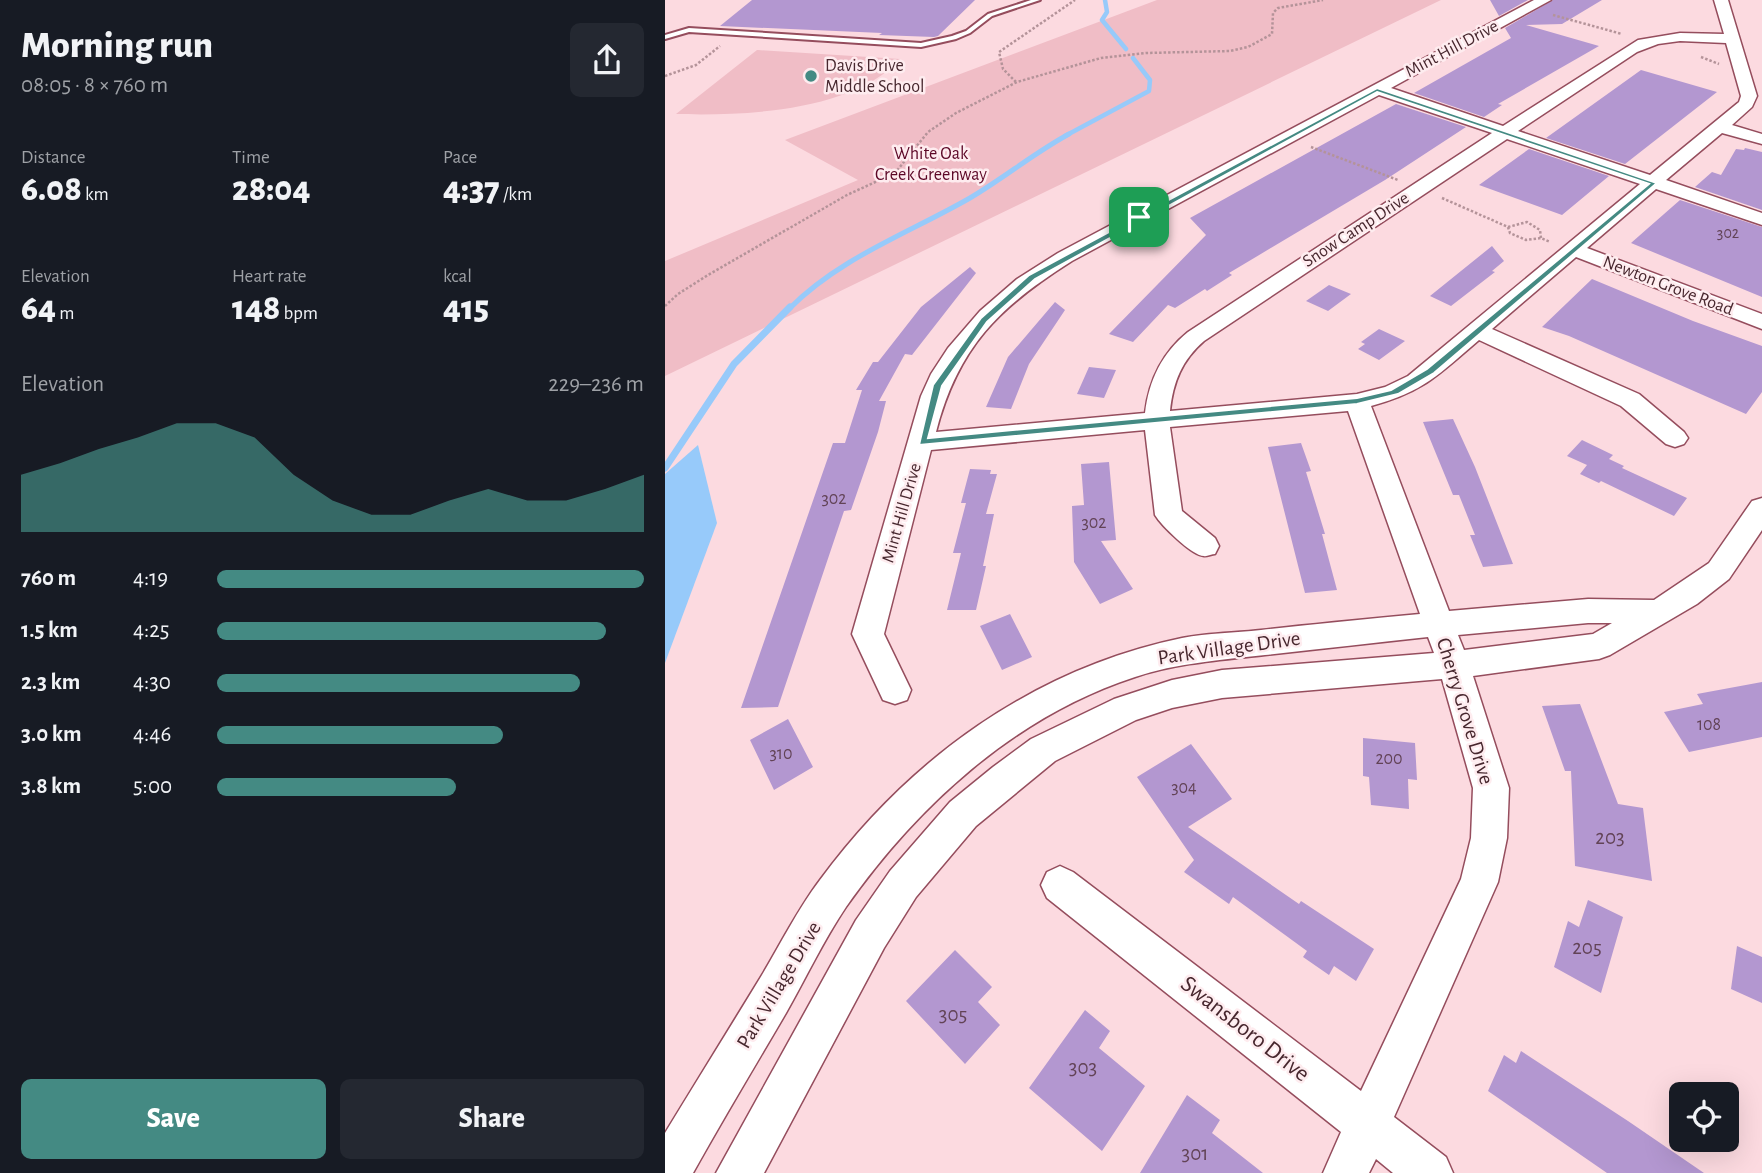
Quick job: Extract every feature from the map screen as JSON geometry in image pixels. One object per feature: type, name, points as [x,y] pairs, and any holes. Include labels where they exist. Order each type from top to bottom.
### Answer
[{"type":"street","points":[[922,442],[1157,422],[1357,401],[1394,392],[1416,381],[1746,104],[1751,67],[1731,39],[1721,0]]},
{"type":"street","name":"Mint Hill Drive","points":[[895,690],[868,634],[933,396],[945,371],[984,320],[1015,290],[1065,257],[1377,89],[1544,6]]},
{"type":"street","name":"Snow Camp Drive","points":[[1205,545],[1169,515],[1157,422],[1158,389],[1175,358],[1186,345],[1211,325],[1632,49],[1649,42],[1678,37],[1731,39]]},
{"type":"street","points":[[1377,89],[1762,219]]},
{"type":"street","points":[[1721,127],[1762,139]]},
{"type":"street","name":"Newton Grove Road","points":[[1575,250],[1762,322]]},
{"type":"street","points":[[1478,331],[1630,400],[1675,438]]},
{"type":"street","name":"Cherry Grove Drive","points":[[1346,1173],[1479,882],[1489,838],[1491,788],[1454,665],[1357,401]]},
{"type":"street","name":"Park Village Drive","points":[[739,1173],[870,934],[903,884],[963,814],[1024,764],[1081,729],[1126,709],[1172,694],[1222,684],[1454,665],[1599,646],[1686,596],[1719,571],[1762,508]]},
{"type":"street","name":"Park Village Drive","points":[[667,1173],[832,895],[880,834],[948,765],[984,737],[1059,694],[1149,658],[1214,646],[1588,611],[1656,612]]},
{"type":"street","name":"Swansboro Drive","points":[[1061,884],[1430,1173]]},
{"type":"lane","points":[[665,37],[689,30],[921,45],[954,38],[968,32],[997,12],[1037,0]]},
{"type":"path","points":[[1017,82],[1010,79],[999,61],[999,52],[1075,0]]},
{"type":"path","points":[[665,306],[678,294],[847,195],[895,173],[928,132],[1017,82],[1101,58],[1146,53],[1207,53],[1248,47],[1272,34],[1273,13],[1278,8],[1323,0]]},
{"type":"path","points":[[1544,6],[1649,42]]},
{"type":"path","points":[[665,76],[696,65],[734,35]]},
{"type":"path","points":[[1697,56],[1721,65],[1751,67]]},
{"type":"path","points":[[1508,227],[1527,222],[1540,230],[1541,238]]},
{"type":"green space","name":"White Oak Creek Greenway","points":[[1157,0],[1441,0],[665,376],[665,261],[858,180],[785,140]]},
{"type":"green space","points":[[757,50],[900,59],[880,77],[826,100],[795,107],[732,114],[676,114]]},
{"type":"water","points":[[698,445],[717,523],[665,663],[665,474]]},
{"type":"building","points":[[752,0],[975,0],[934,37],[720,26]]},
{"type":"building","points":[[1490,0],[1528,0],[1499,16]]},
{"type":"building","points":[[1553,0],[1602,0],[1562,24],[1526,25],[1599,46],[1498,104],[1502,105],[1484,117],[1414,93],[1511,38],[1505,28]]},
{"type":"building","points":[[1641,70],[1717,92],[1625,164],[1546,138]]},
{"type":"building","points":[[1396,104],[1466,127],[1385,180],[1229,273],[1232,275],[1207,291],[1205,289],[1175,308],[1168,305],[1133,342],[1109,334],[1206,235],[1190,218]]},
{"type":"building","points":[[1529,149],[1609,176],[1562,215],[1479,185]]},
{"type":"building","points":[[1736,149],[1762,152],[1762,210],[1695,187],[1712,172],[1721,175]]},
{"type":"building","points":[[1680,200],[1762,227],[1762,297],[1631,243]]},
{"type":"building","points":[[1492,246],[1504,261],[1492,271],[1495,272],[1451,306],[1430,296]]},
{"type":"building","points":[[970,267],[976,273],[912,355],[905,354],[879,401],[886,401],[878,432],[851,510],[844,511],[778,707],[741,708],[833,443],[845,443],[862,390],[856,390],[873,362],[878,362],[921,307]]},
{"type":"building","points":[[1592,279],[1762,346],[1762,392],[1746,414],[1569,336],[1542,327]]},
{"type":"building","points":[[1329,285],[1351,294],[1328,311],[1306,301]]},
{"type":"building","points":[[1055,302],[1065,310],[1029,364],[1011,409],[986,407],[1008,357]]},
{"type":"building","points":[[1379,329],[1405,341],[1379,360],[1358,349],[1365,344],[1361,342]]},
{"type":"building","points":[[1089,367],[1116,370],[1104,398],[1077,394]]},
{"type":"building","points":[[1453,419],[1513,564],[1483,567],[1470,535],[1475,535],[1459,495],[1453,495],[1423,422]]},
{"type":"building","points":[[1582,440],[1613,455],[1609,459],[1624,466],[1622,468],[1687,498],[1674,516],[1601,481],[1599,483],[1580,474],[1587,465],[1567,456]]},
{"type":"building","points":[[1301,443],[1311,471],[1306,472],[1325,534],[1322,534],[1337,590],[1305,593],[1268,447]]},
{"type":"building","points":[[1109,462],[1116,540],[1101,541],[1133,589],[1100,604],[1074,562],[1072,506],[1084,505],[1081,464]]},
{"type":"building","points":[[970,469],[991,470],[990,474],[997,474],[986,514],[994,514],[983,566],[986,566],[976,610],[947,610],[961,553],[953,553],[966,503],[961,503]]},
{"type":"building","points":[[1010,614],[1032,657],[1002,670],[980,626]]},
{"type":"building","points":[[1762,682],[1762,737],[1689,752],[1664,712],[1703,704],[1697,694]]},
{"type":"building","points":[[1580,704],[1618,804],[1643,808],[1652,881],[1575,866],[1571,771],[1565,771],[1542,706]]},
{"type":"building","points":[[788,719],[813,767],[774,790],[750,740]]},
{"type":"building","points":[[1363,738],[1415,743],[1417,780],[1408,779],[1409,809],[1371,805],[1369,777],[1363,776]]},
{"type":"building","points":[[1191,744],[1232,799],[1188,827],[1299,904],[1301,901],[1374,949],[1356,981],[1334,966],[1329,975],[1303,957],[1307,951],[1233,897],[1229,904],[1184,872],[1194,860],[1137,777]]},
{"type":"building","points":[[1588,900],[1623,917],[1601,993],[1554,967],[1568,921],[1579,927]]},
{"type":"building","points":[[1737,946],[1762,957],[1762,1003],[1731,989]]},
{"type":"building","points":[[955,950],[992,987],[978,1002],[1000,1025],[965,1064],[906,1001]]},
{"type":"building","points":[[1085,1010],[1110,1031],[1099,1048],[1145,1086],[1102,1151],[1029,1088]]},
{"type":"building","points":[[1521,1051],[1704,1173],[1607,1173],[1488,1091],[1504,1055],[1516,1063]]},
{"type":"building","points":[[1187,1095],[1220,1120],[1212,1133],[1263,1173],[1140,1173]]},
{"type":"waterway","points":[[1105,0],[1107,12],[1102,20],[1126,49]]},
{"type":"waterway","points":[[1065,136],[1149,91],[1150,80],[1133,58]]},
{"type":"waterway","points":[[789,309],[809,291],[852,261],[970,198],[1069,134]]},
{"type":"waterway","points":[[665,468],[734,364],[790,307]]},
{"type":"place","name":"Davis Drive Middle School","points":[[811,76]]},
{"type":"route","points":[[1377,89],[1654,183],[1430,371],[1394,392],[1357,401],[1157,422],[922,442],[937,385],[984,320],[1032,277],[1139,217],[1377,89]]}]
